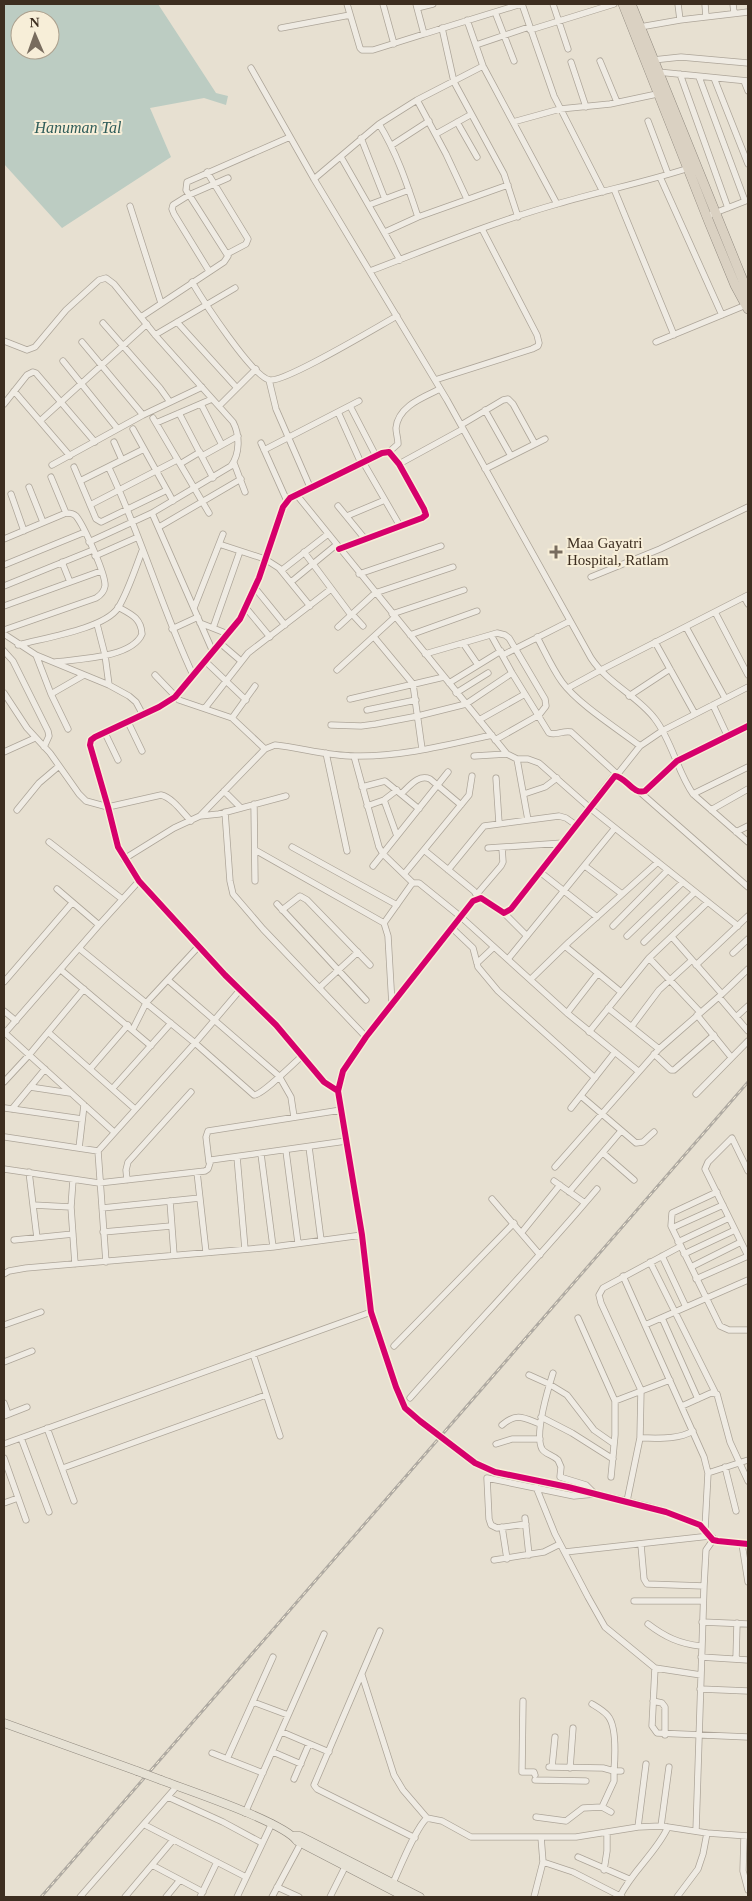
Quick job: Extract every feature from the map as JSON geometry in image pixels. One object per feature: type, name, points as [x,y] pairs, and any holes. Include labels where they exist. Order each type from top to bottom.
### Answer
[{"type":"highway","points":[[623,4],[658,94],[692,167]]},
{"type":"highway","points":[[631,4],[711,214],[748,293]]},
{"type":"highway","points":[[711,214],[735,285],[747,307]]},
{"type":"main road","points":[[4,1724],[137,1771],[272,1823],[301,1843],[345,1867],[420,1897]]},
{"type":"main road","points":[[293,1836],[300,1836],[392,1887],[405,1897]]},
{"type":"street","points":[[347,4],[362,50],[373,50],[394,44],[522,4],[560,110],[603,192]]},
{"type":"street","points":[[383,4],[394,44]]},
{"type":"street","points":[[424,34],[416,6],[433,4]]},
{"type":"street","points":[[553,4],[568,49]]},
{"type":"street","points":[[476,45],[504,35],[560,21],[614,4]]},
{"type":"street","points":[[678,4],[680,20]]},
{"type":"street","points":[[705,4],[706,17]]},
{"type":"street","points":[[733,4],[734,14]]},
{"type":"street","points":[[495,12],[514,61]]},
{"type":"street","points":[[640,27],[748,12]]},
{"type":"street","points":[[281,28],[350,15]]},
{"type":"street","points":[[467,20],[483,66],[557,204]]},
{"type":"street","points":[[442,28],[454,82],[499,164],[518,217]]},
{"type":"street","points":[[653,60],[681,57],[748,62]]},
{"type":"street","points":[[600,61],[617,102]]},
{"type":"street","points":[[571,62],[586,107]]},
{"type":"street","points":[[314,179],[379,124],[417,100],[483,66]]},
{"type":"street","points":[[251,68],[314,179],[462,427],[599,671],[648,711],[662,731],[687,787],[748,842]]},
{"type":"street","points":[[658,72],[746,81],[748,91]]},
{"type":"street","points":[[680,74],[728,208]]},
{"type":"street","points":[[699,76],[747,201],[711,214]]},
{"type":"street","points":[[714,78],[748,164]]},
{"type":"street","points":[[513,122],[560,110],[658,94]]},
{"type":"street","points":[[417,100],[429,120],[467,199]]},
{"type":"street","points":[[436,134],[470,114]]},
{"type":"street","points":[[392,145],[429,120]]},
{"type":"street","points":[[648,121],[668,174]]},
{"type":"street","points":[[457,122],[477,157]]},
{"type":"street","points":[[379,124],[392,145],[418,217]]},
{"type":"street","points":[[141,317],[224,262],[228,256],[186,190],[187,182],[290,138]]},
{"type":"street","points":[[362,138],[386,199]]},
{"type":"street","points":[[341,158],[400,260]]},
{"type":"street","points":[[370,271],[482,229],[557,204],[692,167]]},
{"type":"street","points":[[208,172],[248,239],[246,244],[227,254]]},
{"type":"street","points":[[660,177],[722,315]]},
{"type":"street","points":[[209,271],[172,209],[175,202],[228,178]]},
{"type":"street","points":[[385,232],[418,217],[508,185]]},
{"type":"street","points":[[614,189],[674,335]]},
{"type":"street","points":[[369,205],[409,190]]},
{"type":"street","points":[[130,206],[161,303]]},
{"type":"street","points":[[434,380],[532,349],[538,346],[539,343],[537,335],[482,229]]},
{"type":"street","points":[[4,341],[27,350],[35,347],[66,310],[103,278],[109,279],[155,335],[233,422],[238,436],[238,446],[234,463],[227,470],[152,513],[89,542]]},
{"type":"street","points":[[192,282],[232,342],[256,369],[269,380],[276,409],[310,487]]},
{"type":"street","points":[[155,335],[235,288]]},
{"type":"street","points":[[656,342],[722,315],[747,307]]},
{"type":"street","points":[[269,380],[275,380],[302,369],[397,316]]},
{"type":"street","points":[[177,322],[237,388]]},
{"type":"street","points":[[103,323],[170,402]]},
{"type":"street","points":[[40,421],[147,324]]},
{"type":"street","points":[[82,342],[143,415]]},
{"type":"street","points":[[63,361],[117,428]]},
{"type":"street","points":[[219,406],[256,369]]},
{"type":"street","points":[[4,404],[27,375],[33,372],[36,373],[95,442]]},
{"type":"street","points":[[52,465],[117,428],[202,387]]},
{"type":"street","points":[[338,1091],[324,1082],[276,1025],[240,990],[139,881],[118,847],[90,745],[91,740],[175,697],[228,634],[246,608],[287,501],[310,487],[376,456],[389,452],[398,444],[396,426],[407,408],[440,389]]},
{"type":"street","points":[[14,391],[70,456]]},
{"type":"street","points":[[209,513],[155,421],[212,399]]},
{"type":"street","points":[[399,464],[462,427],[485,410],[508,399],[535,444]]},
{"type":"street","points":[[264,450],[359,402]]},
{"type":"street","points":[[201,404],[222,445]]},
{"type":"street","points":[[350,406],[376,456]]},
{"type":"street","points":[[485,410],[511,456]]},
{"type":"street","points":[[338,412],[362,463],[400,526]]},
{"type":"street","points":[[179,413],[213,478]]},
{"type":"street","points":[[133,429],[173,501]]},
{"type":"street","points":[[90,505],[178,462],[222,445],[238,436]]},
{"type":"street","points":[[485,469],[545,439]]},
{"type":"street","points":[[114,442],[122,460]]},
{"type":"street","points":[[261,443],[287,501]]},
{"type":"street","points":[[80,481],[144,449]]},
{"type":"street","points":[[291,582],[312,564],[337,547],[365,539],[424,517],[426,512],[399,464],[389,452]]},
{"type":"street","points":[[234,463],[245,492]]},
{"type":"street","points":[[74,467],[96,519],[101,522],[167,490]]},
{"type":"street","points":[[109,468],[128,509],[172,628],[194,675]]},
{"type":"street","points":[[51,477],[66,513]]},
{"type":"street","points":[[159,527],[241,479]]},
{"type":"street","points":[[29,487],[43,522]]},
{"type":"street","points":[[11,494],[24,530]]},
{"type":"street","points":[[296,494],[337,547],[507,754]]},
{"type":"street","points":[[347,516],[385,500]]},
{"type":"street","points":[[338,506],[365,539]]},
{"type":"street","points":[[591,577],[660,549],[748,507]]},
{"type":"street","points":[[4,539],[66,513],[77,517],[104,579],[102,594],[96,598],[4,632],[18,645],[36,655],[132,698],[142,715]]},
{"type":"street","points":[[152,513],[213,652]]},
{"type":"street","points":[[4,565],[85,532]]},
{"type":"street","points":[[194,608],[223,534]]},
{"type":"street","points":[[282,570],[328,534]]},
{"type":"street","points":[[4,586],[62,562],[138,537]]},
{"type":"street","points":[[219,544],[265,559],[282,570],[310,606]]},
{"type":"street","points":[[359,574],[441,546]]},
{"type":"street","points":[[18,645],[97,624],[108,617],[118,608],[142,551]]},
{"type":"street","points":[[213,628],[240,551]]},
{"type":"street","points":[[304,552],[331,589],[363,626]]},
{"type":"street","points":[[62,562],[70,582]]},
{"type":"street","points":[[338,627],[375,593],[453,567]]},
{"type":"street","points":[[4,606],[101,570]]},
{"type":"street","points":[[254,588],[286,625]]},
{"type":"street","points":[[205,708],[248,653],[331,589]]},
{"type":"street","points":[[337,670],[374,637],[393,615],[464,590]]},
{"type":"street","points":[[568,688],[746,596],[748,604]]},
{"type":"street","points":[[53,662],[105,655],[136,644],[142,634],[142,627],[136,617],[118,608]]},
{"type":"street","points":[[246,608],[270,637]]},
{"type":"street","points":[[410,635],[477,611]]},
{"type":"street","points":[[715,612],[748,675]]},
{"type":"street","points":[[172,628],[199,620],[228,634]]},
{"type":"street","points":[[449,683],[478,665],[570,621]]},
{"type":"street","points":[[97,624],[112,688]]},
{"type":"street","points":[[686,627],[726,698]]},
{"type":"street","points":[[124,859],[174,828],[200,816],[265,749],[276,745],[354,756],[380,756],[493,737],[538,715],[544,710],[546,702],[516,648],[505,635],[497,633],[425,654]]},
{"type":"street","points":[[491,635],[549,733],[571,732],[748,887]]},
{"type":"street","points":[[374,637],[413,684],[422,749]]},
{"type":"street","points":[[537,638],[558,675],[568,688],[640,746]]},
{"type":"street","points":[[463,642],[478,665]]},
{"type":"street","points":[[655,642],[695,714]]},
{"type":"street","points":[[220,643],[241,661]]},
{"type":"street","points":[[4,651],[13,661],[48,732],[46,750]]},
{"type":"street","points":[[36,655],[51,694],[68,728]]},
{"type":"street","points":[[205,661],[246,700]]},
{"type":"street","points":[[629,696],[670,669]]},
{"type":"street","points":[[456,692],[488,673]]},
{"type":"street","points":[[330,725],[361,726],[418,716],[466,704],[512,673]]},
{"type":"street","points":[[51,694],[84,675]]},
{"type":"street","points":[[155,675],[175,697],[185,703],[232,718],[265,749]]},
{"type":"street","points":[[350,699],[444,677]]},
{"type":"street","points":[[232,718],[255,686]]},
{"type":"street","points":[[504,912],[511,909],[613,777],[640,746],[662,731],[748,687]]},
{"type":"street","points":[[479,720],[525,694]]},
{"type":"street","points":[[5,696],[35,738],[86,801],[108,808],[160,795],[166,796],[191,821]]},
{"type":"street","points":[[367,710],[416,700]]},
{"type":"street","points":[[713,706],[728,737]]},
{"type":"street","points":[[128,722],[142,751]]},
{"type":"street","points":[[641,793],[648,789],[677,761],[748,726]]},
{"type":"street","points":[[104,733],[118,760]]},
{"type":"street","points":[[4,752],[35,738]]},
{"type":"street","points":[[326,753],[347,851]]},
{"type":"street","points":[[474,756],[507,754],[539,762],[590,808],[738,926]]},
{"type":"street","points":[[354,756],[376,838],[383,854],[414,883],[419,883],[461,917],[566,1013],[638,1071]]},
{"type":"street","points":[[517,758],[528,820]]},
{"type":"street","points":[[17,810],[39,783],[59,766]]},
{"type":"street","points":[[693,794],[748,766]]},
{"type":"street","points":[[373,866],[448,772]]},
{"type":"street","points":[[405,873],[471,792],[472,776]]},
{"type":"street","points":[[367,806],[384,800],[416,780],[425,777],[462,805]]},
{"type":"street","points":[[496,778],[499,823]]},
{"type":"street","points":[[524,794],[545,787],[557,778]]},
{"type":"street","points":[[362,786],[385,781],[419,809]]},
{"type":"street","points":[[711,810],[748,789]]},
{"type":"street","points":[[224,791],[240,807]]},
{"type":"street","points":[[200,816],[210,816],[286,796]]},
{"type":"street","points":[[384,800],[397,836]]},
{"type":"street","points":[[254,804],[255,881]]},
{"type":"street","points":[[225,812],[230,881],[233,894],[263,929],[366,1037]]},
{"type":"street","points":[[448,870],[481,829],[488,825],[559,816],[566,818],[576,825]]},
{"type":"street","points":[[736,832],[748,826]]},
{"type":"street","points":[[508,959],[615,828]]},
{"type":"street","points":[[49,842],[122,899]]},
{"type":"street","points":[[488,848],[563,842]]},
{"type":"street","points":[[292,847],[397,906]]},
{"type":"street","points":[[502,848],[502,866],[473,900],[366,1037],[343,1072],[338,1091],[362,1235],[371,1312],[405,1408],[475,1463],[503,1474],[568,1487],[666,1512],[694,1522],[705,1529],[712,1538]]},
{"type":"street","points":[[255,850],[384,923],[388,936],[392,1005]]},
{"type":"street","points":[[424,850],[477,896],[504,912],[527,936]]},
{"type":"street","points":[[531,980],[565,946],[658,862]]},
{"type":"street","points":[[585,866],[622,894]]},
{"type":"street","points":[[613,926],[668,870]]},
{"type":"street","points":[[540,872],[597,917]]},
{"type":"street","points":[[114,1132],[5,1034],[80,949],[99,924],[139,881]]},
{"type":"street","points":[[627,936],[683,882]]},
{"type":"street","points":[[384,923],[414,883]]},
{"type":"street","points":[[57,889],[99,924]]},
{"type":"street","points":[[644,942],[695,892]]},
{"type":"street","points":[[282,910],[297,898],[303,897],[370,965]]},
{"type":"street","points":[[589,1032],[649,958],[708,902]]},
{"type":"street","points":[[4,982],[72,903]]},
{"type":"street","points":[[277,904],[366,1000]]},
{"type":"street","points":[[696,965],[748,916]]},
{"type":"street","points":[[452,928],[473,948],[482,973],[498,991],[595,1078]]},
{"type":"street","points":[[672,937],[748,1031]]},
{"type":"street","points":[[733,953],[748,939]]},
{"type":"street","points":[[90,1069],[131,1027],[146,1003],[199,946]]},
{"type":"street","points":[[565,946],[621,992]]},
{"type":"street","points":[[477,963],[494,947]]},
{"type":"street","points":[[80,949],[195,1043],[254,1095],[260,1094],[302,1056]]},
{"type":"street","points":[[319,988],[358,952]]},
{"type":"street","points":[[649,958],[698,1013],[732,1057]]},
{"type":"street","points":[[632,1026],[652,998],[669,979],[692,960]]},
{"type":"street","points":[[555,1167],[654,1054],[748,969]]},
{"type":"street","points":[[61,970],[131,1027],[151,1046]]},
{"type":"street","points":[[566,1013],[598,973]]},
{"type":"street","points":[[168,980],[279,1076],[291,1097],[294,1117]]},
{"type":"street","points":[[4,1082],[84,990]]},
{"type":"street","points":[[106,1262],[98,1151],[240,990]]},
{"type":"street","points":[[736,1017],[748,1006]]},
{"type":"street","points":[[608,1008],[659,1049]]},
{"type":"street","points":[[4,1011],[16,1021]]},
{"type":"street","points":[[113,1088],[171,1023]]},
{"type":"street","points":[[48,1032],[135,1109]]},
{"type":"street","points":[[654,1054],[674,1070],[714,1035]]},
{"type":"street","points":[[696,1094],[748,1041]]},
{"type":"street","points":[[571,1108],[615,1052]]},
{"type":"street","points":[[45,1069],[8,1108],[82,1119]]},
{"type":"street","points":[[30,1086],[71,1093]]},
{"type":"street","points":[[127,1180],[126,1170],[128,1162],[190,1092]]},
{"type":"street","points":[[581,1096],[636,1143],[640,1143],[654,1132]]},
{"type":"street","points":[[78,1148],[84,1105]]},
{"type":"street","points":[[4,1169],[99,1183],[197,1172],[208,1170],[206,1137],[208,1131],[341,1110]]},
{"type":"street","points":[[569,1192],[622,1131]]},
{"type":"street","points":[[5,1137],[98,1151]]},
{"type":"street","points":[[696,1279],[748,1256],[705,1168],[708,1162],[732,1138],[748,1172]]},
{"type":"street","points":[[209,1162],[346,1141]]},
{"type":"street","points":[[309,1147],[321,1240]]},
{"type":"street","points":[[286,1151],[298,1243]]},
{"type":"street","points":[[603,1153],[634,1180]]},
{"type":"street","points":[[261,1154],[273,1247]]},
{"type":"street","points":[[237,1157],[245,1249]]},
{"type":"street","points":[[29,1172],[37,1238]]},
{"type":"street","points":[[197,1172],[206,1252]]},
{"type":"street","points":[[73,1180],[71,1207],[75,1264]]},
{"type":"street","points":[[554,1181],[585,1203]]},
{"type":"street","points":[[522,1232],[560,1185]]},
{"type":"street","points":[[410,1398],[597,1189]]},
{"type":"street","points":[[716,1192],[672,1213],[670,1221],[717,1323],[723,1328],[748,1330]]},
{"type":"street","points":[[102,1208],[200,1198]]},
{"type":"street","points":[[492,1199],[540,1254]]},
{"type":"street","points":[[170,1201],[174,1256]]},
{"type":"street","points":[[33,1205],[71,1207]]},
{"type":"street","points":[[672,1228],[723,1205]]},
{"type":"street","points":[[627,1501],[640,1438],[641,1390],[599,1298],[600,1292],[603,1288],[662,1256],[679,1244],[730,1218]]},
{"type":"street","points":[[394,1346],[514,1223]]},
{"type":"street","points":[[103,1232],[171,1226]]},
{"type":"street","points":[[684,1254],[735,1230]]},
{"type":"street","points":[[14,1240],[73,1234]]},
{"type":"street","points":[[4,1274],[15,1269],[273,1247],[362,1235]]},
{"type":"street","points":[[691,1267],[741,1242]]},
{"type":"street","points":[[662,1256],[686,1307]]},
{"type":"street","points":[[650,1262],[719,1397],[727,1431],[748,1481]]},
{"type":"street","points":[[623,1276],[704,1457],[708,1473],[705,1529]]},
{"type":"street","points":[[645,1325],[748,1280]]},
{"type":"street","points":[[4,1325],[41,1312]]},
{"type":"street","points":[[4,1444],[371,1312]]},
{"type":"street","points":[[578,1318],[615,1401],[611,1477]]},
{"type":"street","points":[[662,1318],[698,1399]]},
{"type":"street","points":[[4,1359],[32,1351]]},
{"type":"street","points":[[253,1354],[280,1436]]},
{"type":"street","points":[[553,1374],[540,1421],[542,1450],[555,1457],[560,1463],[560,1477],[586,1484],[595,1494]]},
{"type":"street","points":[[529,1375],[567,1395],[594,1430],[614,1444]]},
{"type":"street","points":[[615,1401],[670,1380]]},
{"type":"street","points":[[682,1406],[715,1392]]},
{"type":"street","points":[[63,1468],[266,1395]]},
{"type":"street","points":[[4,1403],[6,1415],[27,1407]]},
{"type":"street","points":[[502,1425],[516,1416],[540,1421],[572,1433],[613,1459]]},
{"type":"street","points":[[48,1428],[74,1501]]},
{"type":"street","points":[[640,1438],[674,1437],[693,1431]]},
{"type":"street","points":[[21,1438],[49,1512]]},
{"type":"street","points":[[496,1444],[512,1439],[540,1439]]},
{"type":"street","points":[[4,1458],[6,1474],[26,1520]]},
{"type":"street","points":[[708,1473],[740,1461],[748,1460]]},
{"type":"street","points":[[725,1467],[736,1511]]},
{"type":"street","points":[[529,1556],[526,1521],[502,1527],[493,1527],[490,1522],[487,1478],[574,1496],[595,1494]]},
{"type":"street","points":[[536,1487],[560,1544],[605,1627],[655,1668],[701,1675]]},
{"type":"street","points":[[4,1504],[18,1498]]},
{"type":"street","points":[[502,1527],[507,1559]]},
{"type":"street","points":[[696,1831],[703,1601],[706,1550],[712,1538]]},
{"type":"street","points":[[565,1552],[712,1538],[745,1544],[748,1582]]},
{"type":"street","points":[[494,1560],[529,1556],[552,1549],[560,1544]]},
{"type":"street","points":[[641,1545],[644,1579],[647,1584],[704,1586]]},
{"type":"street","points":[[634,1602],[703,1601]]},
{"type":"street","points":[[702,1622],[748,1624]]},
{"type":"street","points":[[648,1624],[669,1638],[685,1644],[701,1646]]},
{"type":"street","points":[[736,1659],[737,1624]]},
{"type":"street","points":[[380,1631],[314,1784],[315,1788],[415,1838]]},
{"type":"street","points":[[245,1813],[324,1634]]},
{"type":"street","points":[[227,1759],[273,1657]]},
{"type":"street","points":[[701,1657],[748,1660]]},
{"type":"street","points":[[655,1668],[652,1726],[657,1733],[665,1735],[748,1737]]},
{"type":"street","points":[[362,1675],[394,1775],[403,1790],[427,1818],[436,1819],[471,1837],[576,1837],[638,1827],[665,1826],[707,1833],[746,1836],[743,1871],[748,1890]]},
{"type":"street","points":[[700,1689],[748,1691]]},
{"type":"street","points":[[523,1701],[522,1772],[534,1772],[535,1777],[586,1781]]},
{"type":"street","points":[[653,1701],[662,1703],[665,1707],[665,1735]]},
{"type":"street","points":[[253,1702],[288,1715]]},
{"type":"street","points":[[592,1704],[608,1715],[611,1722],[615,1749],[614,1781],[602,1807]]},
{"type":"street","points":[[570,1768],[573,1728]]},
{"type":"street","points":[[282,1732],[329,1752]]},
{"type":"street","points":[[555,1737],[551,1767],[603,1768],[621,1771]]},
{"type":"street","points":[[294,1779],[309,1744]]},
{"type":"street","points":[[273,1752],[301,1764]]},
{"type":"street","points":[[212,1753],[264,1773]]},
{"type":"street","points":[[638,1827],[646,1764]]},
{"type":"street","points":[[543,1862],[573,1872],[621,1897],[629,1880],[660,1841],[665,1826],[668,1767]]},
{"type":"street","points":[[80,1897],[177,1786]]},
{"type":"street","points":[[168,1797],[262,1843]]},
{"type":"street","points":[[536,1817],[566,1820],[584,1808],[602,1807],[611,1812]]},
{"type":"street","points":[[392,1887],[415,1838],[427,1818]]},
{"type":"street","points":[[237,1897],[272,1823]]},
{"type":"street","points":[[144,1824],[246,1877]]},
{"type":"street","points":[[604,1870],[607,1832]]},
{"type":"street","points":[[680,1896],[698,1869],[707,1833]]},
{"type":"street","points":[[534,1897],[543,1862],[541,1837]]},
{"type":"street","points":[[125,1897],[174,1840]]},
{"type":"street","points":[[272,1897],[301,1843]]},
{"type":"street","points":[[578,1857],[629,1880]]},
{"type":"street","points":[[152,1865],[180,1880],[201,1895],[217,1862]]},
{"type":"street","points":[[330,1897],[345,1867]]},
{"type":"street","points":[[166,1897],[180,1880]]},
{"type":"street","points":[[278,1887],[299,1897]]},
{"type":"water","name":"Hanuman Tal","points":[[4,4],[158,4],[216,93],[228,96],[226,105],[204,98],[150,108],[171,157],[62,228],[4,164]]},
{"type":"railway","points":[[41,1897],[748,1082]]},
{"type":"cycle path","points":[[338,1091],[324,1082],[276,1025],[225,975],[139,881],[118,847],[90,745],[91,740],[95,737],[159,707],[175,697],[240,619],[259,578],[283,507],[290,498],[382,453],[389,452],[399,464],[426,515],[339,549]]},
{"type":"cycle path","points":[[748,726],[677,761],[645,791],[641,792],[623,779],[615,776],[511,909],[504,913],[481,898],[473,901],[366,1037],[343,1071],[338,1091],[362,1235],[371,1312],[405,1408],[475,1463],[495,1472],[568,1487],[666,1512],[700,1525],[713,1540],[748,1544]]},
{"type":"place","name":"Maa Gayatri Hospital, Ratlam","points":[[556,552]]}]
